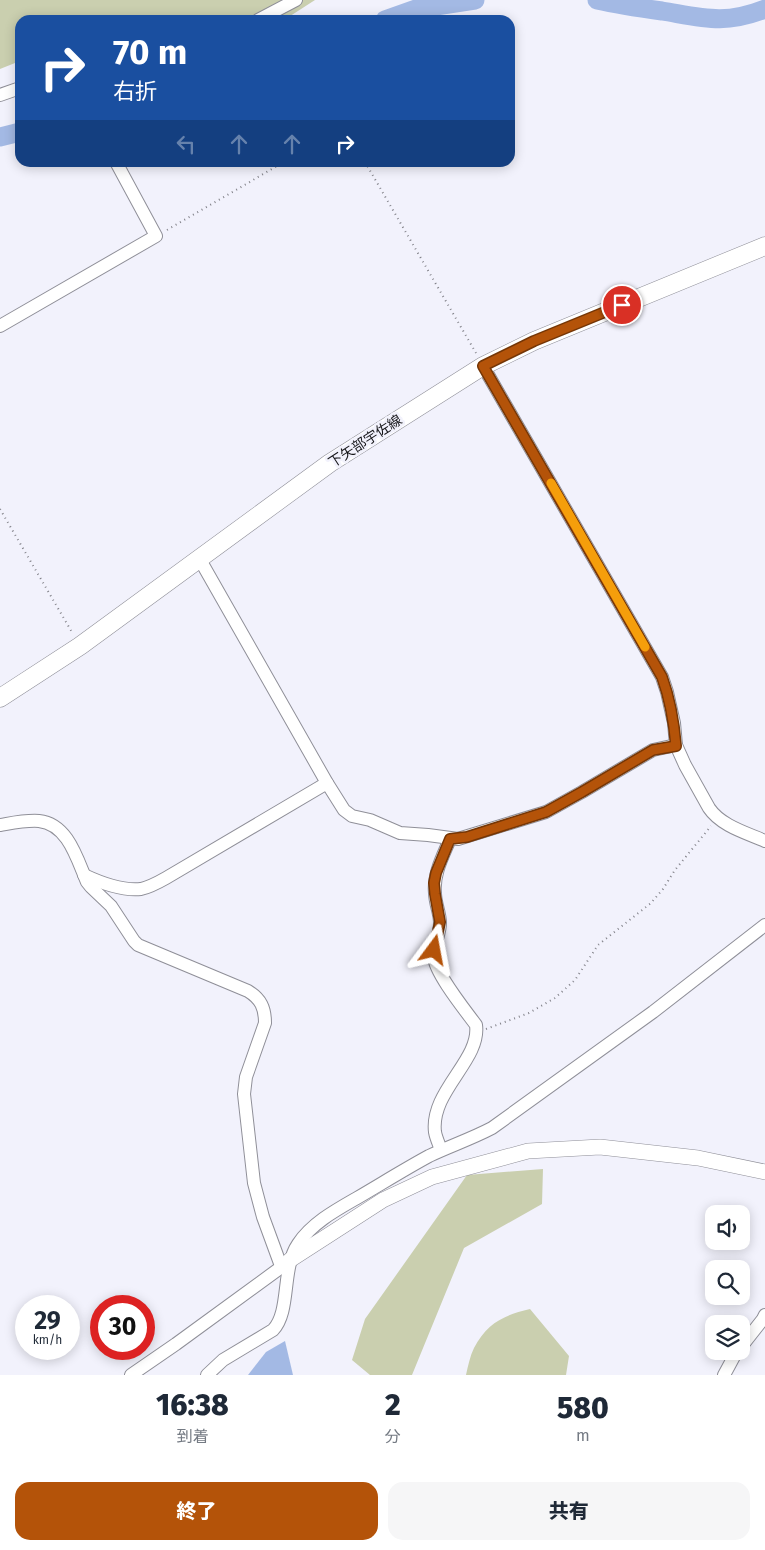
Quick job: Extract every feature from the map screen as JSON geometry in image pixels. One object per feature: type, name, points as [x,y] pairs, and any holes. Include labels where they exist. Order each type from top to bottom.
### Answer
[{"type":"main road","name":"下矢部宇佐線","points":[[0,698],[80,646],[330,462],[483,366],[534,341],[765,246]]},
{"type":"street","points":[[268,15],[296,0]]},
{"type":"street","points":[[0,95],[15,90]]},
{"type":"street","points":[[0,326],[156,236],[119,167]]},
{"type":"street","points":[[483,366],[662,677],[671,708],[676,746],[710,808],[718,818],[765,841]]},
{"type":"street","points":[[199,558],[327,783],[344,810],[352,816],[370,820],[400,833],[428,834],[450,839],[467,837],[546,812],[653,750],[676,746]]},
{"type":"street","points":[[84,875],[104,884],[141,889],[166,878],[327,783]]},
{"type":"street","points":[[0,825],[41,821],[60,830],[67,838],[91,887],[112,906],[138,945],[248,991],[257,996],[261,1001],[265,1023],[246,1076],[244,1094],[254,1183],[263,1217],[286,1263]]},
{"type":"street","points":[[441,1150],[435,1133],[435,1120],[441,1100],[475,1042],[477,1032],[476,1025],[439,971],[434,959],[440,922],[434,883],[436,873],[450,839]]},
{"type":"street","points":[[208,1375],[223,1360],[273,1330],[279,1324],[282,1314],[286,1263],[298,1244],[311,1229],[330,1214],[441,1150],[471,1139],[492,1128],[653,1012],[765,925]]},
{"type":"street","points":[[131,1375],[286,1263],[383,1200],[432,1177],[528,1151],[600,1147],[698,1158],[765,1172]]},
{"type":"street","points":[[750,1336],[765,1315]]},
{"type":"street","points":[[724,1375],[732,1360]]},
{"type":"path","points":[[156,236],[275,167]]},
{"type":"path","points":[[368,167],[483,366]]},
{"type":"path","points":[[0,509],[80,646]]},
{"type":"path","points":[[477,1032],[529,1013],[555,998],[575,980],[598,944],[651,903],[664,889],[675,870],[718,818]]},
{"type":"green space","points":[[0,0],[315,0],[292,15],[15,15],[15,63],[0,69]]},
{"type":"green space","points":[[543,1169],[542,1204],[464,1248],[412,1375],[370,1375],[352,1360],[365,1319],[467,1175]]},
{"type":"green space","points":[[530,1309],[569,1356],[566,1375],[466,1375],[473,1351],[485,1332],[504,1317]]},
{"type":"water","points":[[285,1341],[293,1375],[248,1375],[266,1352]]},
{"type":"waterway","points":[[399,15],[416,9],[475,0]]},
{"type":"waterway","points":[[597,0],[714,19],[738,17],[765,9]]},
{"type":"waterway","points":[[0,137],[15,133]]},
{"type":"slow traffic","points":[[551,483],[645,647]]},
{"type":"route","points":[[434,950],[440,922],[434,883],[436,873],[450,839],[467,837],[534,817],[565,802],[653,750],[676,746],[671,708],[662,677],[483,366],[534,341],[622,305]]}]
